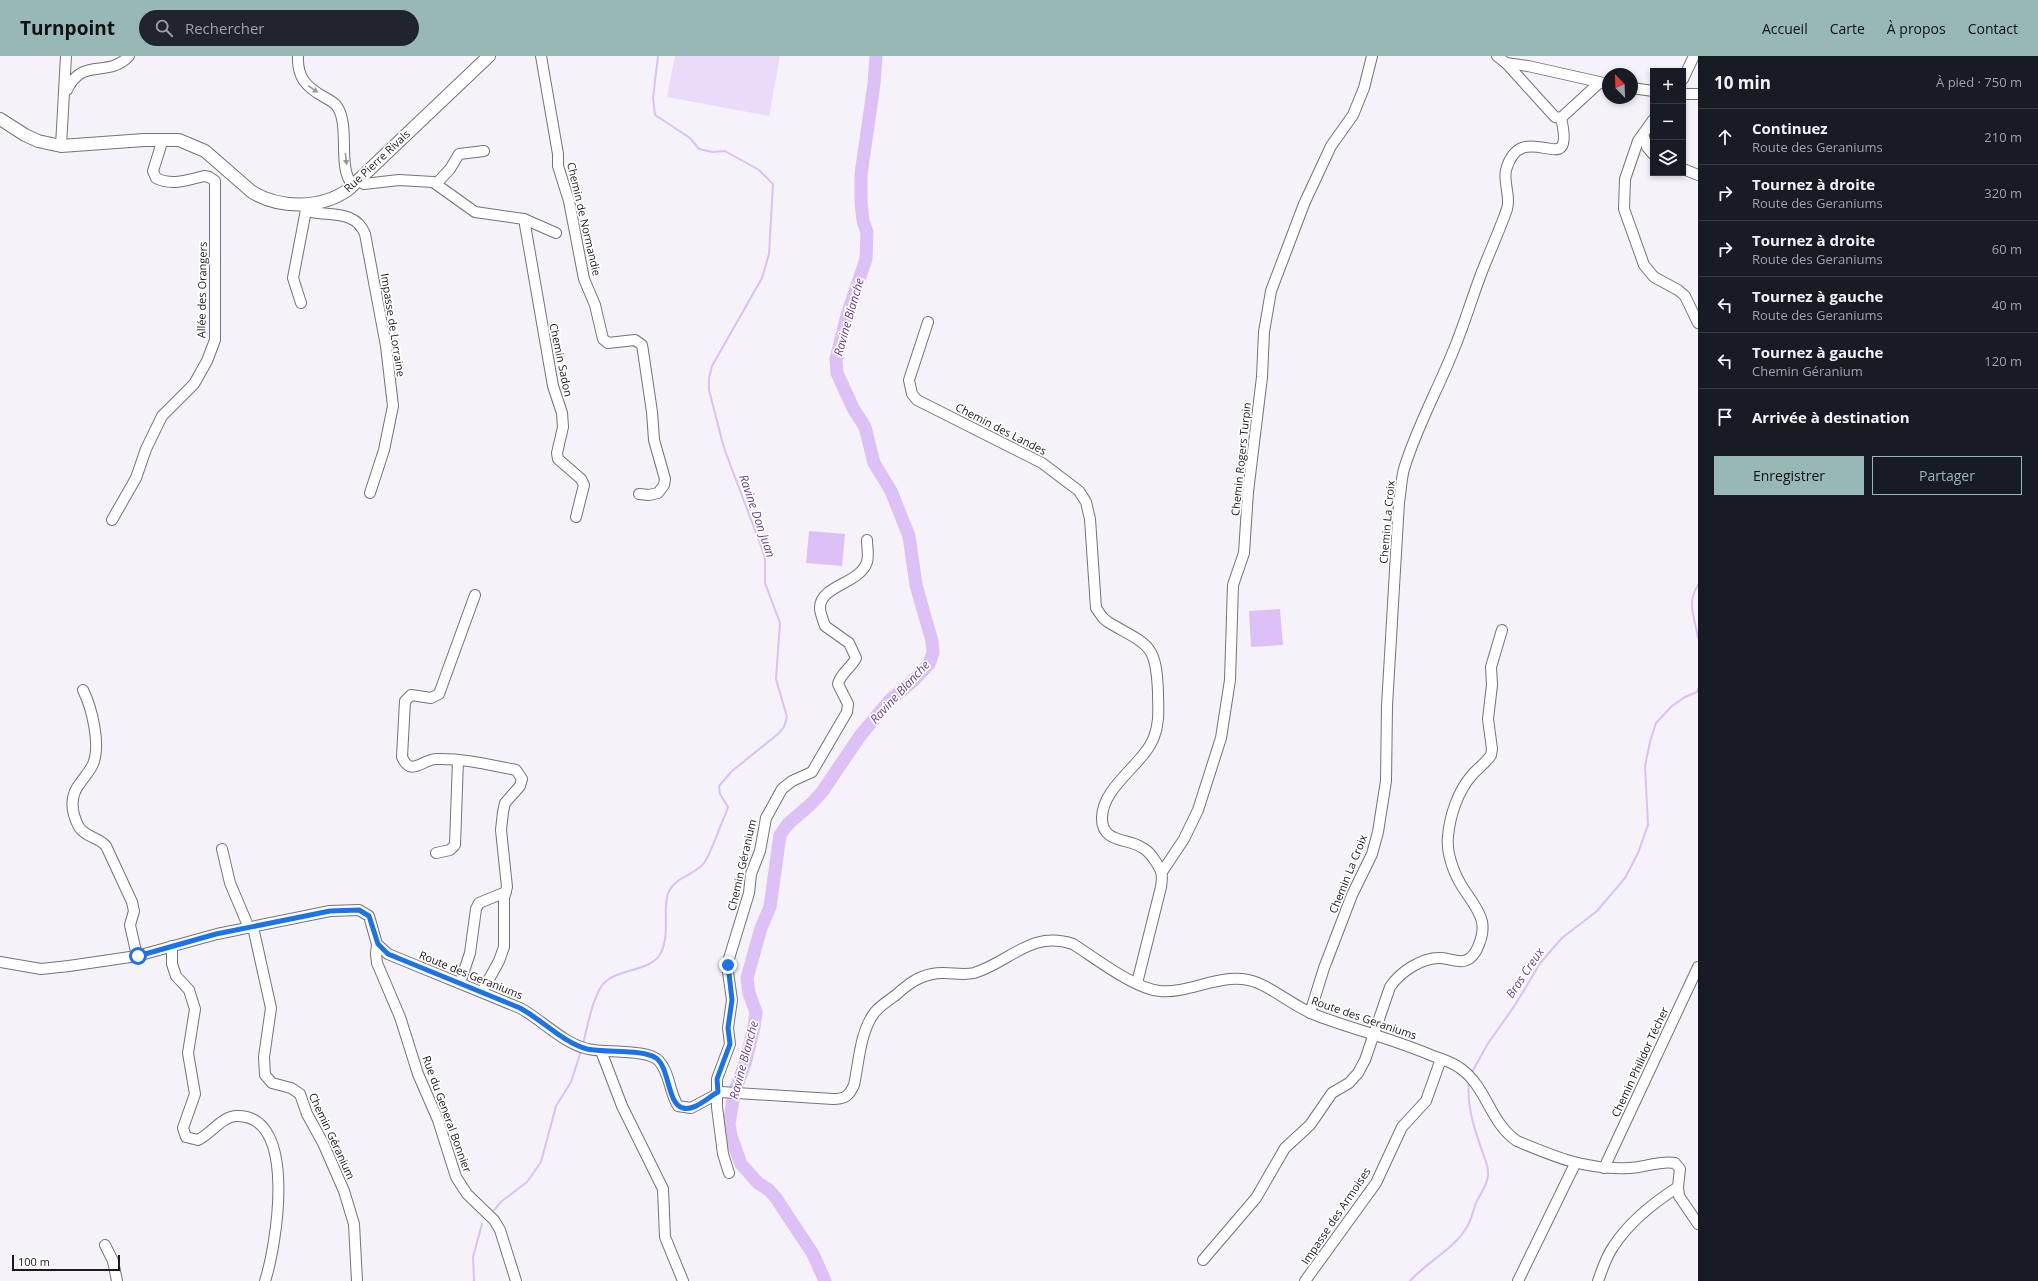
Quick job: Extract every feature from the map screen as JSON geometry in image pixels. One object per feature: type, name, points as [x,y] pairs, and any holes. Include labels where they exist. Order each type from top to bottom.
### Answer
[{"type":"main road","name":"Rue Pierre Rivals","points":[[0,119],[25,135],[38,141],[61,146],[163,139],[179,140],[205,151],[260,197],[279,203],[304,207],[325,202],[342,194],[489,56]]},
{"type":"street","points":[[61,146],[66,56]]},
{"type":"street","points":[[65,95],[71,80],[79,71],[91,67],[115,65],[129,56]]},
{"type":"street","points":[[298,56],[299,70],[304,83],[333,102],[338,108],[342,126],[347,178],[364,184],[399,180],[437,183],[474,212],[524,219],[556,233]]},
{"type":"street","name":"Chemin de Normandie","points":[[541,56],[558,154],[558,166],[570,208],[584,279],[595,305],[603,339],[608,343],[635,340],[642,345],[654,440],[665,480],[664,485],[658,493],[649,495],[639,494]]},
{"type":"street","name":"Chemin Rogers Turpin","points":[[1162,872],[1184,839],[1198,810],[1221,738],[1230,680],[1233,585],[1244,553],[1248,492],[1262,377],[1264,332],[1271,291],[1307,196],[1331,146],[1353,115],[1364,88],[1372,56]]},
{"type":"street","points":[[1497,56],[1506,63],[1555,117],[1560,118],[1602,85]]},
{"type":"street","points":[[1686,73],[1694,56]]},
{"type":"street","points":[[1506,63],[1560,73],[1602,84]]},
{"type":"street","points":[[1638,89],[1650,91]]},
{"type":"street","points":[[1686,94],[1698,94]]},
{"type":"street","name":"Chemin La Croix","points":[[1310,1013],[1324,968],[1352,895],[1372,854],[1378,832],[1386,781],[1387,706],[1399,502],[1404,471],[1418,430],[1452,354],[1507,207],[1505,181],[1510,161],[1517,150],[1530,145],[1554,150],[1560,148],[1565,138],[1560,118]]},
{"type":"street","points":[[1650,124],[1638,141],[1625,179],[1624,209],[1644,265],[1654,277],[1678,290],[1685,296],[1698,324]]},
{"type":"street","points":[[1642,134],[1650,150]]},
{"type":"street","name":"Allée des Orangers","points":[[112,520],[136,478],[146,450],[162,416],[194,384],[207,361],[215,340],[215,181],[204,176],[173,182],[162,181],[156,178],[153,171],[163,139]]},
{"type":"street","points":[[437,183],[450,169],[459,154],[484,151]]},
{"type":"street","points":[[1686,170],[1698,175]]},
{"type":"street","points":[[301,303],[293,278],[304,207]]},
{"type":"street","name":"Impasse de Lorraine","points":[[304,207],[356,220],[362,227],[365,234],[386,346],[393,406],[384,450],[370,493]]},
{"type":"street","name":"Chemin Sadon","points":[[524,219],[553,386],[562,413],[563,427],[557,453],[558,459],[581,479],[584,485],[576,517]]},
{"type":"street","name":"Chemin des Landes","points":[[928,322],[909,380],[912,394],[918,400],[1042,463],[1079,491],[1086,502],[1090,519],[1096,608],[1103,618],[1148,646],[1154,655],[1157,668],[1159,718],[1157,728],[1148,749],[1116,786],[1106,802],[1102,816],[1108,833],[1121,841],[1140,846],[1150,853],[1162,872]]},
{"type":"street","name":"Chemin Géranium","points":[[729,1173],[722,1146],[717,1107],[717,1079],[730,1044],[728,1028],[732,1000],[728,965],[749,893],[751,874],[760,851],[766,818],[782,789],[792,781],[812,772],[847,712],[848,704],[838,684],[839,678],[852,666],[856,658],[849,643],[825,626],[820,607],[823,597],[828,592],[855,578],[864,570],[868,560],[867,540]]},
{"type":"street","points":[[475,595],[439,694],[430,698],[411,695],[405,701],[402,757],[405,764],[410,767],[417,766],[434,759],[458,760],[516,770],[522,779],[520,786],[505,803],[502,812],[501,830],[507,887],[504,947],[499,961],[482,992]]},
{"type":"street","points":[[1203,1260],[1256,1198],[1285,1148],[1310,1125],[1332,1093],[1354,1078],[1365,1060],[1390,987],[1401,973],[1431,959],[1441,958],[1456,962],[1468,959],[1476,951],[1483,929],[1480,913],[1456,874],[1448,848],[1448,836],[1458,798],[1464,785],[1491,755],[1492,749],[1488,719],[1492,685],[1491,667],[1502,630]]},
{"type":"street","points":[[83,690],[93,714],[95,758],[91,770],[80,782],[74,794],[72,809],[82,830],[92,837],[100,840],[106,846],[132,902],[134,908],[130,925],[138,956]]},
{"type":"street","points":[[436,853],[450,850],[455,845],[458,760]]},
{"type":"street","name":"Chemin Géranium","points":[[222,849],[230,883],[251,927],[271,1008],[264,1057],[265,1075],[272,1083],[291,1088],[300,1094],[307,1114],[323,1143],[344,1191],[354,1224],[357,1281]]},
{"type":"street","points":[[1137,984],[1161,887],[1162,872]]},
{"type":"street","points":[[460,983],[470,953],[476,909],[479,903],[506,892]]},
{"type":"street","points":[[0,962],[41,970],[138,956],[216,934],[339,909],[359,910],[369,916],[378,944]]},
{"type":"street","name":"Route des Geraniums","points":[[378,944],[388,954],[520,1008],[537,1017],[573,1044],[587,1049],[645,1054],[656,1058],[662,1066],[674,1099],[681,1107],[695,1107],[718,1092],[833,1099],[844,1098],[851,1092],[854,1085],[864,1033],[872,1016],[878,1009],[911,982],[925,976],[942,972],[973,973],[1037,942],[1056,941],[1073,944],[1137,984],[1152,990],[1169,991],[1225,980],[1249,980],[1258,983],[1310,1013],[1416,1048],[1460,1068],[1476,1083],[1502,1129],[1517,1141],[1575,1164],[1604,1168],[1630,1168],[1675,1162],[1680,1169],[1678,1187],[1683,1204],[1698,1224]]},
{"type":"street","name":"Rue du General Bonnier","points":[[378,944],[376,954],[377,963],[400,1017],[419,1078],[438,1120],[456,1177],[467,1194],[494,1220],[500,1230],[516,1281]]},
{"type":"street","points":[[172,946],[172,964],[176,976],[189,990],[195,1009],[188,1053],[195,1094],[183,1128],[186,1137],[198,1140],[229,1118],[241,1116],[258,1124],[267,1132],[274,1148],[278,1168],[277,1227],[273,1252],[265,1281]]},
{"type":"street","name":"Chemin Philidor Técher","points":[[1604,1168],[1698,967]]},
{"type":"street","points":[[601,1051],[622,1106],[663,1189],[665,1237],[683,1281]]},
{"type":"street","name":"Impasse des Armoises","points":[[1305,1281],[1376,1182],[1402,1127],[1426,1101],[1441,1059]]},
{"type":"street","points":[[1518,1281],[1575,1164]]},
{"type":"street","points":[[1598,1281],[1612,1248],[1631,1224],[1659,1199],[1678,1187]]},
{"type":"street","points":[[105,1245],[113,1261],[116,1281]]},
{"type":"shaded area","points":[[675,56],[780,56],[769,116],[667,97]]},
{"type":"shaded area","points":[[809,531],[845,534],[842,566],[806,563]]},
{"type":"shaded area","points":[[1280,609],[1283,645],[1251,647],[1249,611]]},
{"type":"waterway","name":"Ravine Don Juan","points":[[583,1044],[594,1002],[597,994],[605,982],[618,975],[648,965],[659,956],[665,940],[666,905],[669,891],[672,886],[704,863],[710,853],[726,813],[728,807],[720,794],[719,786],[732,771],[778,734],[784,727],[787,717],[776,679],[780,623],[765,583],[765,559],[724,448],[709,390],[709,378],[712,366],[762,278],[769,254],[773,184],[759,170],[725,151],[712,152],[699,149],[690,138],[655,115],[653,98],[658,56]]},
{"type":"waterway","name":"Ravine Blanche","points":[[825,1281],[813,1254],[776,1198],[769,1190],[758,1183],[741,1164],[731,1136],[729,1125],[734,1093],[745,1064],[756,1012],[749,993],[747,978],[761,928],[770,907],[780,835],[788,824],[822,792],[860,736],[890,700],[913,681],[929,664],[933,653],[932,641],[916,585],[909,536],[891,491],[874,463],[865,427],[853,408],[837,373],[836,359],[847,315],[866,259],[867,232],[863,221],[861,202],[861,174],[874,84],[876,56]]},
{"type":"waterway","name":"Bras Creux","points":[[1698,585],[1694,592],[1692,605],[1698,638]]},
{"type":"waterway","name":"Bras Creux","points":[[1471,1074],[1487,1045],[1515,1005],[1541,962],[1562,938],[1597,911],[1625,878],[1638,853],[1648,825],[1645,766],[1656,723],[1672,706],[1685,697],[1697,692],[1698,689]]},
{"type":"waterway","name":"Ravine Don Juan","points":[[494,1210],[502,1201],[527,1182],[541,1162],[556,1106],[571,1082],[581,1051]]},
{"type":"waterway","name":"Bras Creux","points":[[1410,1281],[1448,1249],[1462,1235],[1469,1224],[1488,1178],[1488,1168],[1476,1132],[1469,1102],[1469,1082]]},
{"type":"waterway","name":"Ravine Don Juan","points":[[474,1281],[473,1257],[482,1224]]},
{"type":"route","points":[[138,956],[216,934],[339,909],[359,910],[369,916],[379,947],[388,954],[520,1008],[537,1017],[573,1044],[587,1049],[645,1054],[656,1058],[666,1074],[674,1099],[678,1106],[684,1108],[695,1107],[718,1092],[717,1079],[730,1044],[728,1028],[732,1000],[727,974],[728,965]]}]
